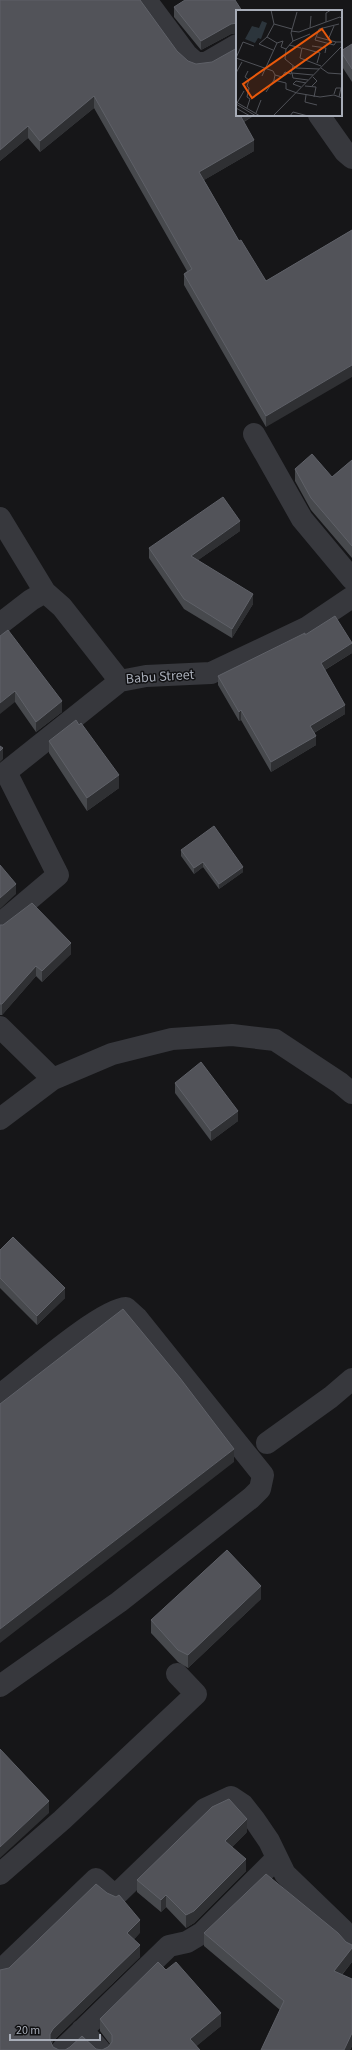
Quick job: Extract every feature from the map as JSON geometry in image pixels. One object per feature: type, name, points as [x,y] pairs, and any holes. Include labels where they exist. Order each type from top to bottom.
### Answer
[{"type":"street","points":[[146,0],[187,55],[196,63],[206,63],[236,46]]},
{"type":"street","points":[[320,116],[344,152],[352,158]]},
{"type":"street","points":[[254,434],[302,519],[352,578]]},
{"type":"street","name":"Babu Street","points":[[0,518],[45,592],[62,607],[120,681],[146,676],[211,673],[306,628],[352,597]]},
{"type":"street","points":[[0,624],[31,600],[45,592]]},
{"type":"street","points":[[0,924],[58,875],[6,772],[120,681]]},
{"type":"street","points":[[0,1027],[53,1079]]},
{"type":"street","points":[[0,1119],[53,1079],[112,1054],[172,1039],[232,1035],[275,1040],[340,1082],[352,1093]]},
{"type":"street","points":[[0,1395],[93,1323],[118,1308],[126,1308],[137,1318],[264,1475],[260,1489],[251,1498],[119,1602],[0,1686]]},
{"type":"street","points":[[267,1444],[331,1397],[352,1379]]},
{"type":"street","points":[[0,1874],[62,1820],[196,1694],[177,1674]]},
{"type":"street","points":[[0,1971],[96,1879],[115,1896],[206,1809],[231,1797],[243,1805],[254,1819],[285,1874],[343,1930],[352,1945]]},
{"type":"street","points":[[62,2050],[168,1946],[186,1942],[202,1933],[277,1858]]},
{"type":"street","points":[[82,2030],[100,2050]]},
{"type":"building","points":[[0,0],[140,0],[177,51],[188,61],[196,64],[212,62],[236,49],[236,116],[241,116],[254,140],[199,172],[239,241],[241,240],[266,281],[352,230],[352,365],[266,416],[184,274],[192,269],[94,96],[40,141],[28,126],[0,150]]},
{"type":"building","points":[[185,0],[235,0],[241,10],[236,10],[236,23],[231,24],[201,41],[174,7]]},
{"type":"building","points":[[352,44],[352,69],[342,54],[342,50]]},
{"type":"building","points":[[312,454],[332,477],[352,460],[352,546],[311,498],[295,469]]},
{"type":"building","points":[[223,497],[240,521],[191,556],[253,594],[232,629],[184,599],[149,548]]},
{"type":"building","points":[[335,616],[352,643],[321,663],[345,705],[310,726],[316,736],[271,762],[241,710],[239,712],[218,676],[305,633],[305,635]]},
{"type":"building","points":[[8,630],[62,701],[36,722],[15,691],[0,703],[0,636]]},
{"type":"building","points":[[76,720],[79,725],[81,723],[119,775],[87,798],[49,741]]},
{"type":"building","points":[[214,826],[243,867],[219,884],[203,862],[194,868],[181,850]]},
{"type":"building","points":[[0,865],[16,884],[0,898]]},
{"type":"building","points":[[32,903],[71,943],[42,971],[36,966],[2,1004],[0,1004],[0,925],[3,925]]},
{"type":"building","points":[[201,1062],[238,1111],[211,1131],[175,1083]]},
{"type":"building","points":[[13,1237],[65,1288],[37,1316],[0,1278],[0,1250]]},
{"type":"building","points":[[123,1309],[180,1378],[234,1449],[0,1629],[0,1404]]},
{"type":"building","points":[[227,1550],[261,1586],[188,1655],[178,1650],[151,1620]]},
{"type":"building","points":[[0,1749],[49,1801],[0,1847]]},
{"type":"building","points":[[229,1799],[247,1819],[225,1841],[246,1859],[194,1911],[186,1915],[166,1895],[161,1900],[137,1880],[212,1807]]},
{"type":"building","points":[[266,1874],[338,1933],[346,1942],[352,1945],[352,1948],[334,1971],[352,1979],[352,2033],[344,2050],[261,2050],[284,2001],[204,1933]]},
{"type":"building","points":[[96,1884],[107,1893],[116,1897],[119,1895],[140,1920],[127,1933],[140,1945],[53,2029],[50,2034],[50,2040],[53,2047],[59,2050],[0,2050],[0,1970],[9,1968]]},
{"type":"building","points":[[158,1962],[166,1970],[176,1962],[221,2013],[190,2039],[200,2050],[102,2050],[108,2047],[112,2042],[112,2035],[100,2019]]},
{"type":"building","points":[[82,2036],[96,2049],[102,2050],[65,2050]]}]
